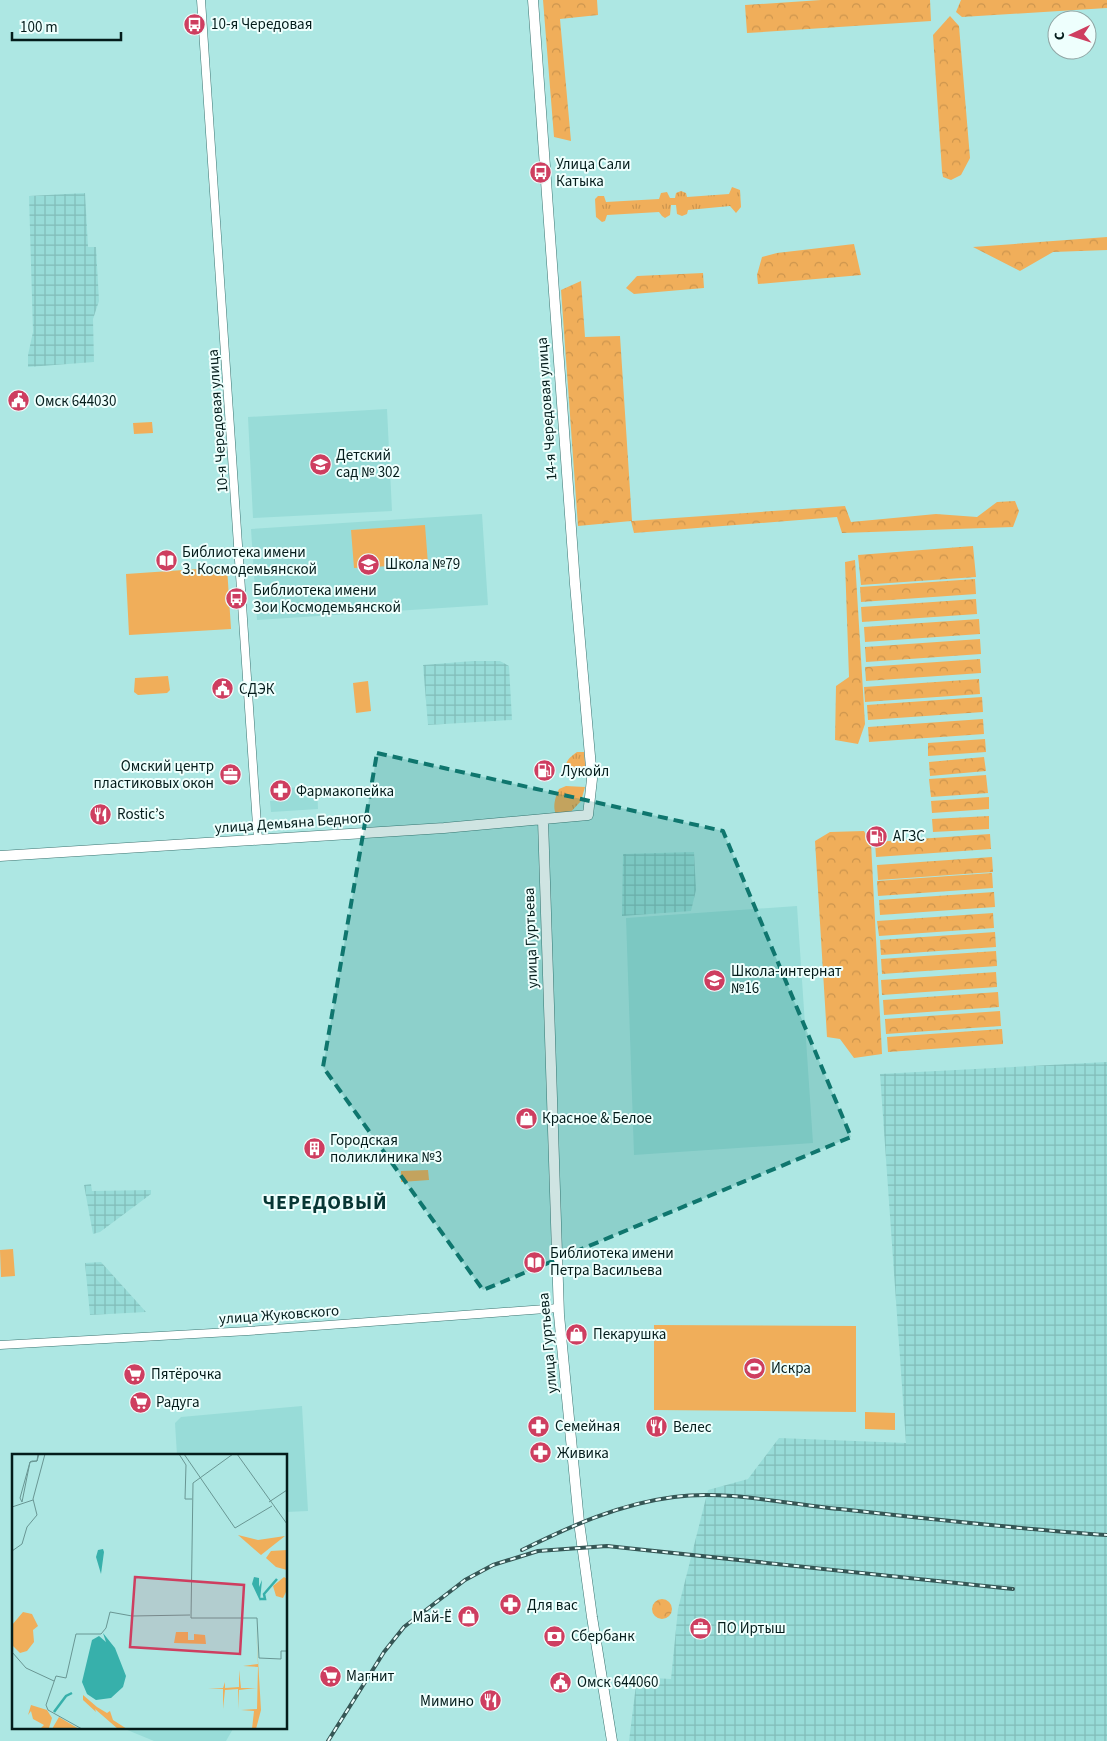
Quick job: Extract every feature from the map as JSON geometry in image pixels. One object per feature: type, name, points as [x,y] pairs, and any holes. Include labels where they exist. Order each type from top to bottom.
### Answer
[{"type":"main road","name":"14-я Чередовая улица","points":[[533,0],[575,584],[592,779],[588,815]]},
{"type":"main road","name":"улица Демьяна Бедного","points":[[0,856],[258,840],[543,820],[588,815]]},
{"type":"main road","name":"улица Гуртьева","points":[[543,820],[559,1308],[579,1522],[612,1741]]},
{"type":"street","name":"10-я Чередовая улица","points":[[201,0],[258,840]]},
{"type":"street","name":"улица Жуковского","points":[[0,1345],[248,1332],[559,1308]]},
{"type":"highlighted area","points":[[377,753],[723,831],[851,1137],[483,1290],[323,1067]]},
{"type":"shaded area","points":[[85,193],[88,247],[96,247],[99,301],[93,319],[94,362],[28,367],[28,355],[33,332],[29,196]]},
{"type":"shaded area","name":"Детский сад № 302","points":[[387,409],[392,511],[253,518],[248,417]]},
{"type":"shaded area","name":"Школа №79","points":[[482,514],[488,605],[257,620],[251,529]]},
{"type":"shaded area","points":[[500,661],[509,666],[512,720],[428,725],[423,665]]},
{"type":"shaded area","points":[[317,786],[318,809],[271,812],[270,801],[288,800],[287,788]]},
{"type":"shaded area","points":[[694,852],[696,890],[691,911],[622,916],[623,854]]},
{"type":"shaded area","name":"Школа-интернат №16","points":[[797,906],[813,1143],[634,1155],[626,918]]},
{"type":"shaded area","points":[[1107,1062],[1107,1741],[629,1741],[637,1677],[671,1679],[678,1609],[708,1490],[748,1479],[779,1438],[906,1443],[880,1074]]},
{"type":"shaded area","points":[[91,1184],[92,1191],[151,1190],[151,1194],[100,1232],[93,1234],[84,1185]]},
{"type":"shaded area","points":[[101,1262],[146,1312],[90,1315],[85,1263]]},
{"type":"shaded area","points":[[302,1406],[308,1511],[288,1512],[288,1454],[177,1454],[175,1423],[181,1417]]},
{"type":"shaded area","points":[[122,1728],[233,1728],[226,1741],[154,1741]]},
{"type":"green space","points":[[543,0],[597,0],[598,15],[560,19],[571,141],[554,137]]},
{"type":"green space","points":[[821,0],[930,0],[931,21],[747,33],[745,5]]},
{"type":"green space","points":[[961,0],[1107,0],[1107,8],[1047,10],[1047,12],[962,17],[956,12]]},
{"type":"green space","points":[[950,16],[959,26],[970,158],[961,175],[951,180],[943,177],[942,171],[933,35]]},
{"type":"green space","points":[[732,187],[740,190],[741,207],[736,213],[730,206],[688,210],[687,214],[682,216],[677,214],[676,205],[671,205],[670,215],[665,218],[659,212],[607,215],[605,221],[602,222],[596,217],[595,199],[598,196],[604,196],[606,202],[659,199],[661,193],[667,192],[670,198],[675,198],[676,193],[681,191],[686,193],[687,197],[729,194]]},
{"type":"green space","points":[[1107,237],[1107,250],[1053,252],[1020,271],[973,247]]},
{"type":"green space","points":[[854,244],[861,275],[758,284],[757,275],[762,257],[777,253]]},
{"type":"green space","points":[[703,273],[704,288],[634,294],[626,288],[637,276]]},
{"type":"green space","points":[[581,281],[585,337],[620,336],[632,521],[845,506],[851,522],[936,514],[977,517],[997,502],[1015,501],[1019,511],[1013,527],[842,533],[837,517],[634,533],[631,521],[578,526],[561,290]]},
{"type":"green space","points":[[152,422],[153,433],[134,434],[133,423]]},
{"type":"green space","points":[[425,525],[428,564],[354,568],[351,530]]},
{"type":"green space","points":[[973,546],[976,577],[861,585],[858,555]]},
{"type":"green space","points":[[855,560],[865,724],[858,744],[835,740],[836,686],[849,677],[845,562]]},
{"type":"green space","points":[[227,567],[231,629],[129,635],[126,574]]},
{"type":"green space","points":[[975,579],[976,594],[861,602],[860,587]]},
{"type":"green space","points":[[976,599],[977,614],[862,622],[861,607]]},
{"type":"green space","points":[[979,619],[980,634],[865,642],[864,627]]},
{"type":"green space","points":[[980,639],[981,654],[866,662],[865,647]]},
{"type":"green space","points":[[980,659],[981,673],[866,681],[865,667]]},
{"type":"green space","points":[[168,676],[170,690],[167,693],[138,695],[134,692],[135,678]]},
{"type":"green space","points":[[979,679],[980,694],[865,702],[864,687]]},
{"type":"green space","points":[[368,681],[371,711],[356,713],[353,683]]},
{"type":"green space","points":[[982,697],[983,712],[868,720],[867,705]]},
{"type":"green space","points":[[983,719],[984,734],[869,742],[868,727]]},
{"type":"green space","points":[[985,739],[986,752],[928,756],[928,743]]},
{"type":"green space","points":[[577,752],[584,752],[586,774],[571,777],[568,776],[566,765],[568,760]]},
{"type":"green space","points":[[984,757],[986,771],[930,776],[929,762]]},
{"type":"green space","points":[[986,775],[988,793],[931,797],[929,779]]},
{"type":"green space","points":[[566,786],[585,787],[581,801],[568,815],[556,814],[554,805],[557,794],[559,789]]},
{"type":"green space","points":[[989,797],[989,809],[932,813],[931,801]]},
{"type":"green space","points":[[989,816],[989,829],[933,832],[932,819]]},
{"type":"green space","points":[[864,831],[871,843],[882,1054],[854,1058],[840,1039],[827,1037],[815,841],[830,832]]},
{"type":"green space","points":[[990,834],[991,849],[876,857],[875,842]]},
{"type":"green space","points":[[992,857],[993,872],[878,880],[877,865]]},
{"type":"green space","points":[[992,873],[993,888],[878,896],[877,881]]},
{"type":"green space","points":[[994,892],[995,907],[880,915],[879,900]]},
{"type":"green space","points":[[993,913],[994,928],[879,936],[877,921]]},
{"type":"green space","points":[[995,932],[996,947],[881,955],[880,940]]},
{"type":"green space","points":[[996,951],[997,966],[882,974],[881,959]]},
{"type":"green space","points":[[996,972],[997,987],[882,995],[881,980]]},
{"type":"green space","points":[[998,992],[999,1007],[884,1015],[883,1000]]},
{"type":"green space","points":[[1000,1011],[1001,1026],[886,1034],[885,1019]]},
{"type":"green space","points":[[1002,1029],[1003,1044],[888,1052],[887,1037]]},
{"type":"green space","points":[[428,1170],[429,1180],[401,1182],[401,1171]]},
{"type":"green space","points":[[13,1249],[15,1276],[1,1277],[0,1250]]},
{"type":"green space","name":"Искра","points":[[654,1325],[856,1326],[856,1412],[654,1410]]},
{"type":"green space","points":[[865,1412],[895,1413],[895,1430],[865,1429]]},
{"type":"green space","points":[[658,1599],[666,1599],[672,1605],[672,1613],[666,1619],[658,1619],[652,1613],[652,1605]]},
{"type":"railway","points":[[522,1550],[596,1517],[654,1500],[695,1495],[736,1496],[940,1520],[1107,1535]]},
{"type":"railway","points":[[328,1741],[384,1652],[404,1627],[465,1580],[493,1565],[538,1551],[607,1546],[1013,1589]]},
{"type":"place","name":"10-я Чередовая","points":[[195,24]]},
{"type":"place","name":"Улица Сали Катыка","points":[[540,173]]},
{"type":"place","name":"Омск 644030","points":[[19,401]]},
{"type":"place","name":"Детский сад № 302","points":[[320,464]]},
{"type":"place","name":"Библиотека имени З. Космодемьянской","points":[[166,561]]},
{"type":"place","name":"Школа №79","points":[[369,564]]},
{"type":"place","name":"Библиотека имени Зои Космодемьянской","points":[[237,599]]},
{"type":"place","name":"СДЭК","points":[[223,689]]},
{"type":"place","name":"Лукойл","points":[[545,771]]},
{"type":"place","name":"Омский центр пластиковых окон","points":[[230,775]]},
{"type":"place","name":"Фармакопейка","points":[[280,791]]},
{"type":"place","name":"Rostic’s","points":[[101,814]]},
{"type":"place","name":"АГЗС","points":[[877,836]]},
{"type":"place","name":"Школа-интернат №16","points":[[715,980]]},
{"type":"place","name":"Красное & Белое","points":[[526,1118]]},
{"type":"place","name":"Городская поликлиника №3","points":[[314,1149]]},
{"type":"place","name":"Библиотека имени Петра Васильева","points":[[534,1262]]},
{"type":"place","name":"Пекарушка","points":[[577,1334]]},
{"type":"place","name":"Искра","points":[[755,1368]]},
{"type":"place","name":"Пятёрочка","points":[[135,1374]]},
{"type":"place","name":"Радуга","points":[[140,1402]]},
{"type":"place","name":"Семейная","points":[[539,1426]]},
{"type":"place","name":"Велес","points":[[657,1427]]},
{"type":"place","name":"Живика","points":[[541,1453]]},
{"type":"place","name":"Для вас","points":[[511,1605]]},
{"type":"place","name":"Май-Ё","points":[[468,1617]]},
{"type":"place","name":"ПО Иртыш","points":[[701,1628]]},
{"type":"place","name":"Сбербанк","points":[[555,1636]]},
{"type":"place","name":"Магнит","points":[[330,1676]]},
{"type":"place","name":"Омск 644060","points":[[561,1682]]},
{"type":"place","name":"Мимино","points":[[490,1701]]},
{"type":"district","name":"ЧЕРЕДОВЫЙ","points":[[325,1203]]}]
